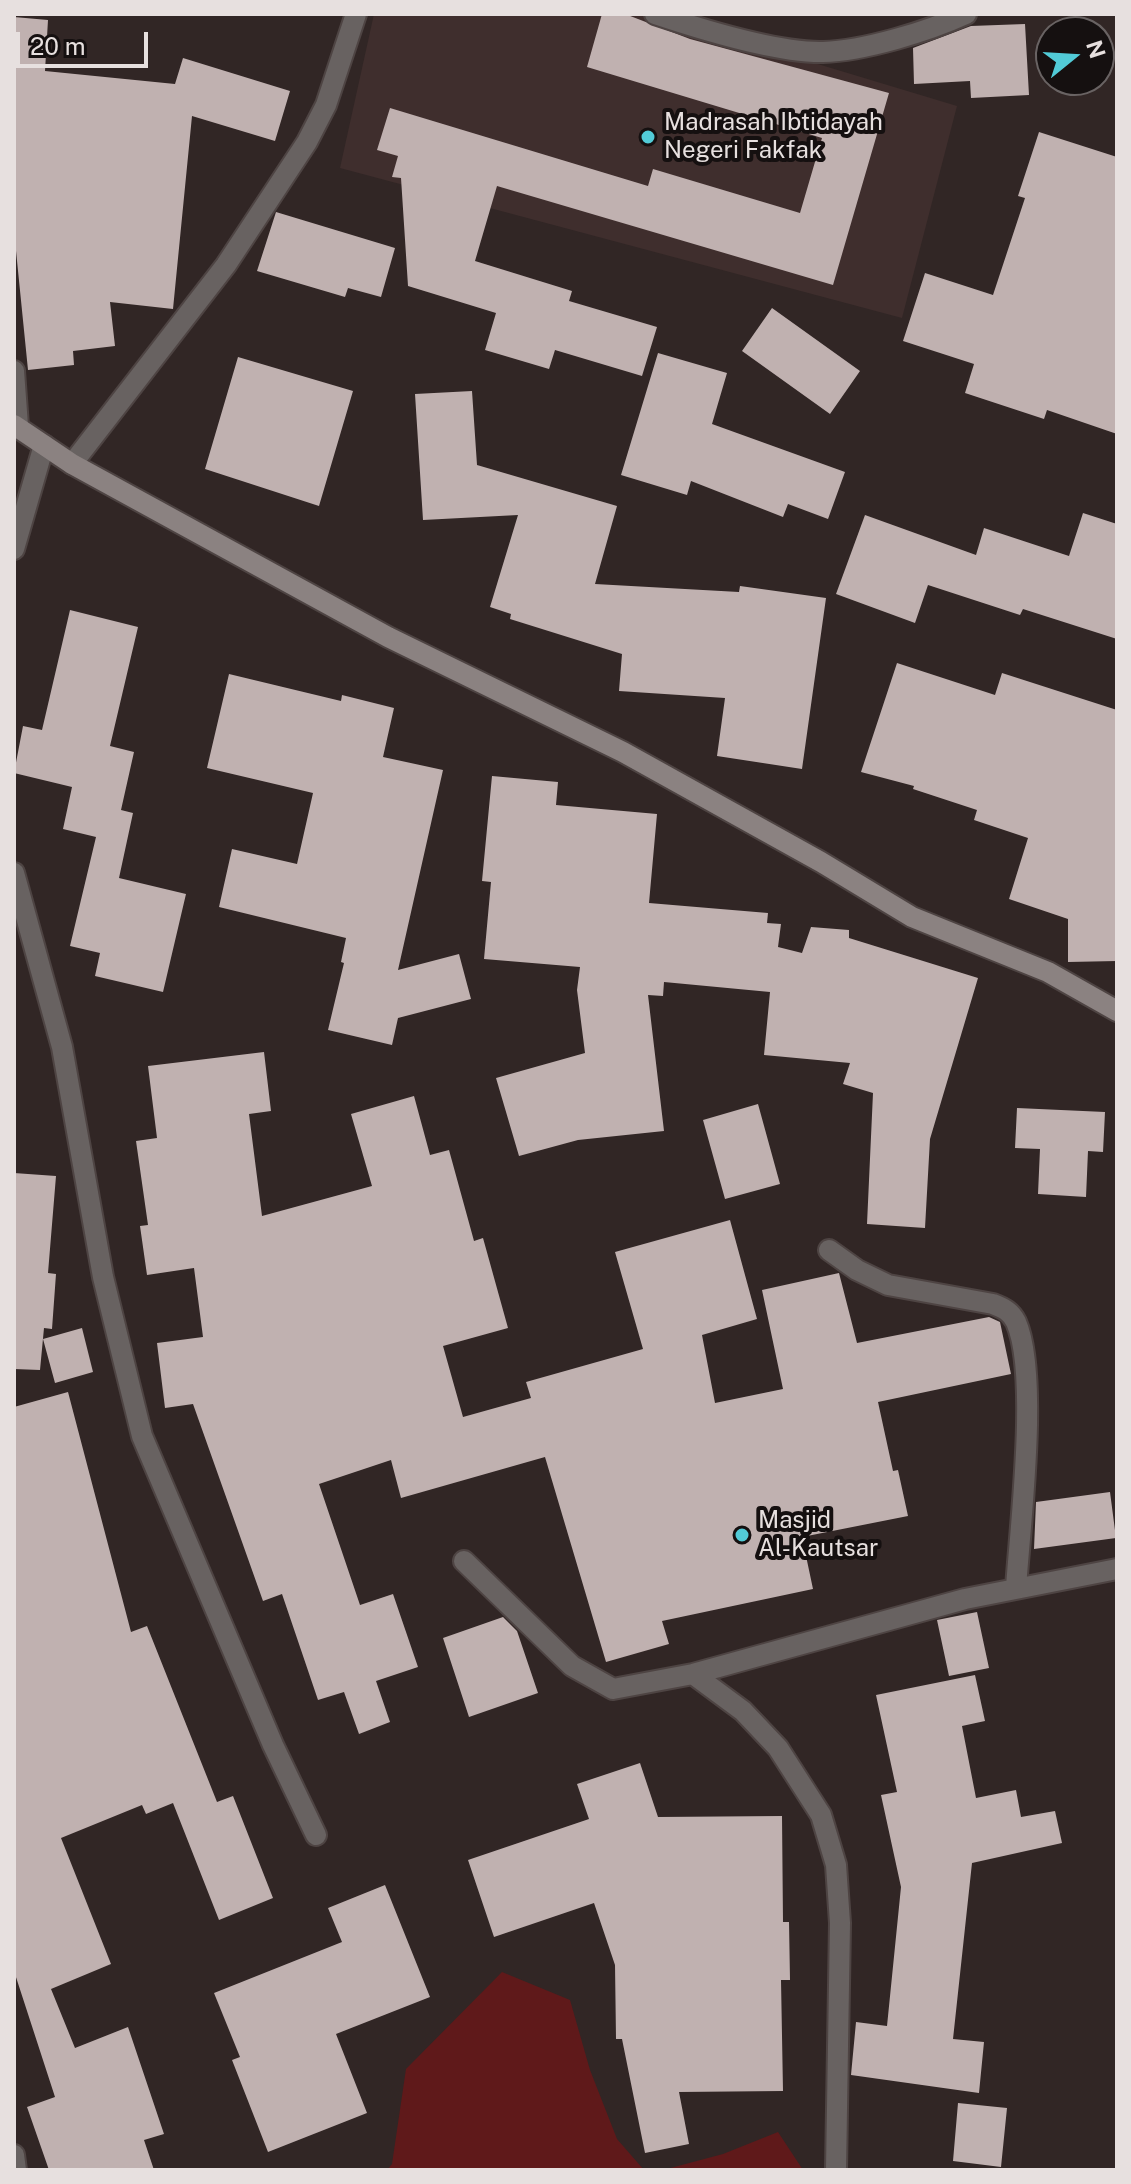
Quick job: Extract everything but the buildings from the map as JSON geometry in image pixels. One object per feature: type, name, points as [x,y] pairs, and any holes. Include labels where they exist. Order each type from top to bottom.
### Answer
[{"type":"main road","points":[[16,426],[72,464],[388,637],[623,752],[912,917],[1048,972],[1117,1011]]},
{"type":"street","points":[[72,464],[226,265],[307,142],[326,105],[356,14]]},
{"type":"street","points":[[655,14],[785,49],[824,52],[874,43],[966,14]]},
{"type":"street","points":[[14,371],[16,426]]},
{"type":"street","points":[[14,549],[44,445]]},
{"type":"street","points":[[14,873],[62,1047],[103,1277],[142,1436],[273,1745],[316,1835]]},
{"type":"street","points":[[829,1250],[857,1270],[888,1285],[993,1304],[1007,1310],[1015,1319],[1022,1338],[1026,1436],[1016,1588]]},
{"type":"street","points":[[464,1561],[572,1666],[599,1684],[613,1689],[693,1674],[1016,1588],[1117,1569]]},
{"type":"street","points":[[693,1674],[743,1711],[778,1748],[821,1815],[832,1852],[840,1923],[836,2170]]},
{"type":"street","points":[[14,2155],[16,2170]]},
{"type":"shaded area","name":"Madrasah Ibtidayah Negeri Fakfak","points":[[374,14],[652,14],[957,106],[902,318],[340,168]]},
{"type":"shaded area","points":[[502,1972],[570,2000],[590,2070],[617,2139],[644,2170],[387,2170],[392,2164],[406,2069]]},
{"type":"shaded area","points":[[778,2132],[803,2170],[663,2170],[723,2154]]},
{"type":"place","name":"Madrasah Ibtidayah Negeri Fakfak","points":[[648,137]]},
{"type":"place","name":"Masjid Al-Kautsar","points":[[742,1535]]}]
